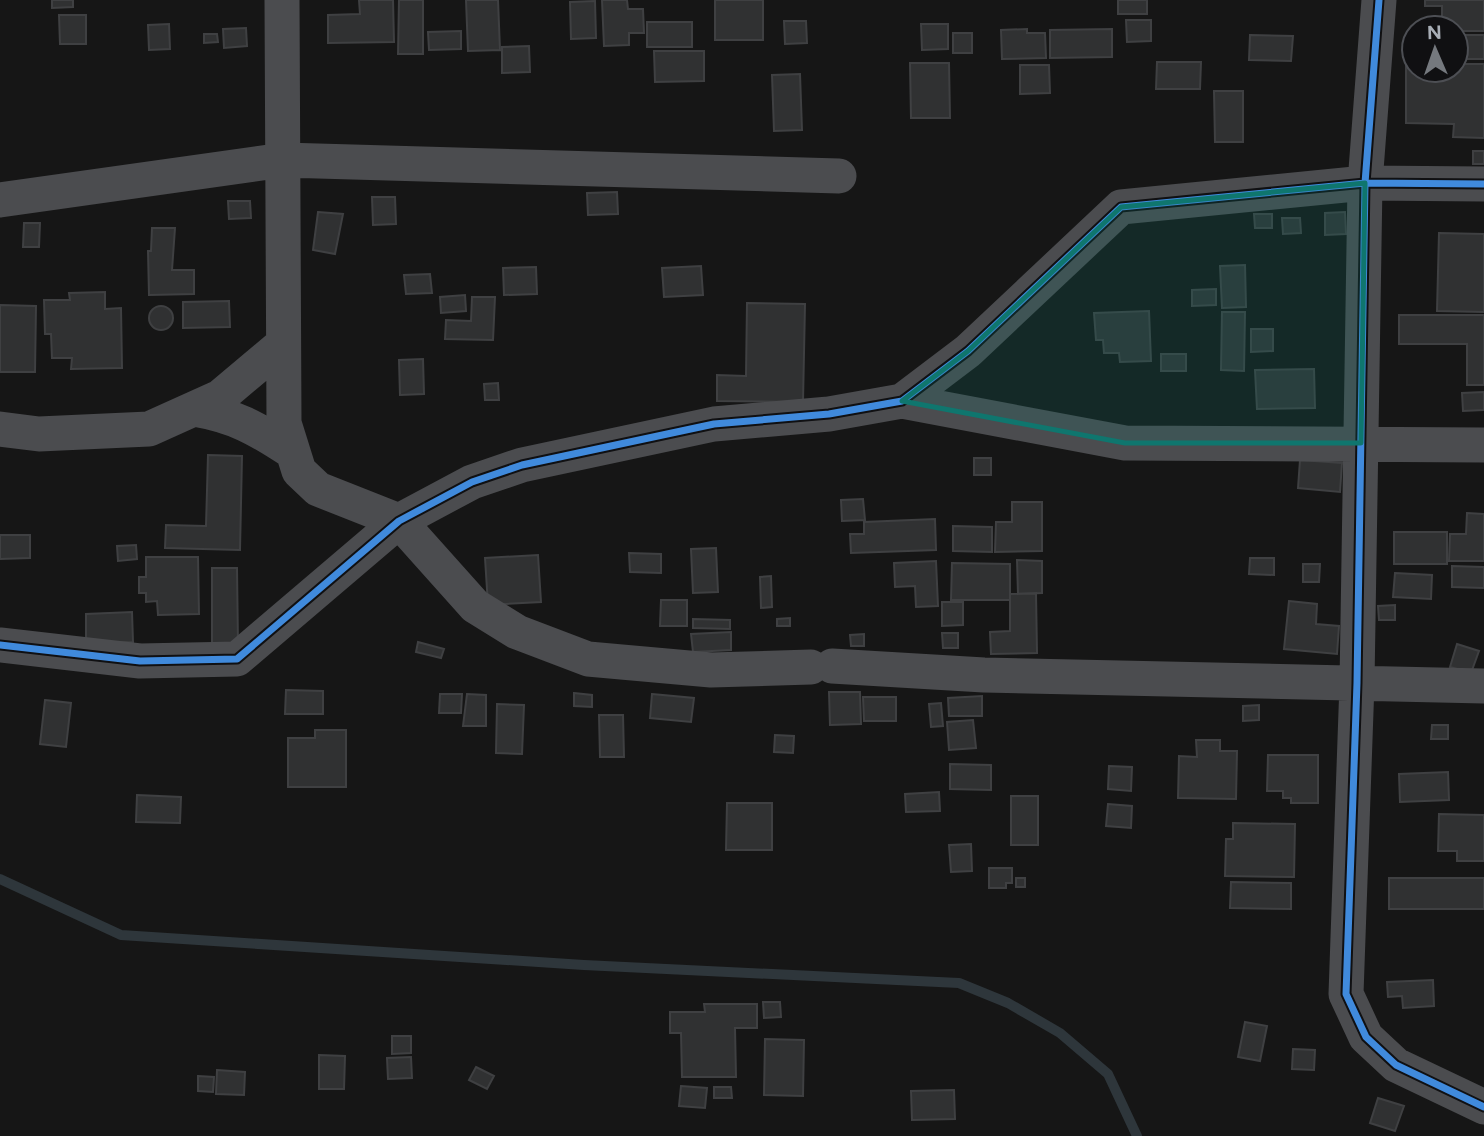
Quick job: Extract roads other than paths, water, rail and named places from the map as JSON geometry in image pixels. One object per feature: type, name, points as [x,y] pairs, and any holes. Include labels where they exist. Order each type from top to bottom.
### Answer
[{"type":"street","points":[[282,0],[284,423],[291,451],[299,471],[318,489],[399,521],[475,606],[517,632],[588,659],[711,670],[821,666],[984,675],[1484,686]]},
{"type":"street","points":[[1379,0],[1365,183],[1357,683],[1346,994],[1366,1037],[1396,1065],[1484,1107]]},
{"type":"street","points":[[0,200],[283,160],[839,176]]},
{"type":"street","points":[[902,401],[968,351],[1121,207],[1365,183],[1484,184]]},
{"type":"street","points":[[0,429],[39,435],[149,429],[220,397],[284,344]]},
{"type":"street","points":[[0,645],[140,661],[236,659],[399,521],[472,482],[522,465],[714,424],[829,414],[902,401],[1125,443],[1484,445]]},
{"type":"street","points":[[194,409],[240,420],[291,451]]},
{"type":"waterway","points":[[0,879],[121,935],[584,965],[959,983],[1008,1003],[1060,1033],[1108,1074],[1137,1136]]}]
